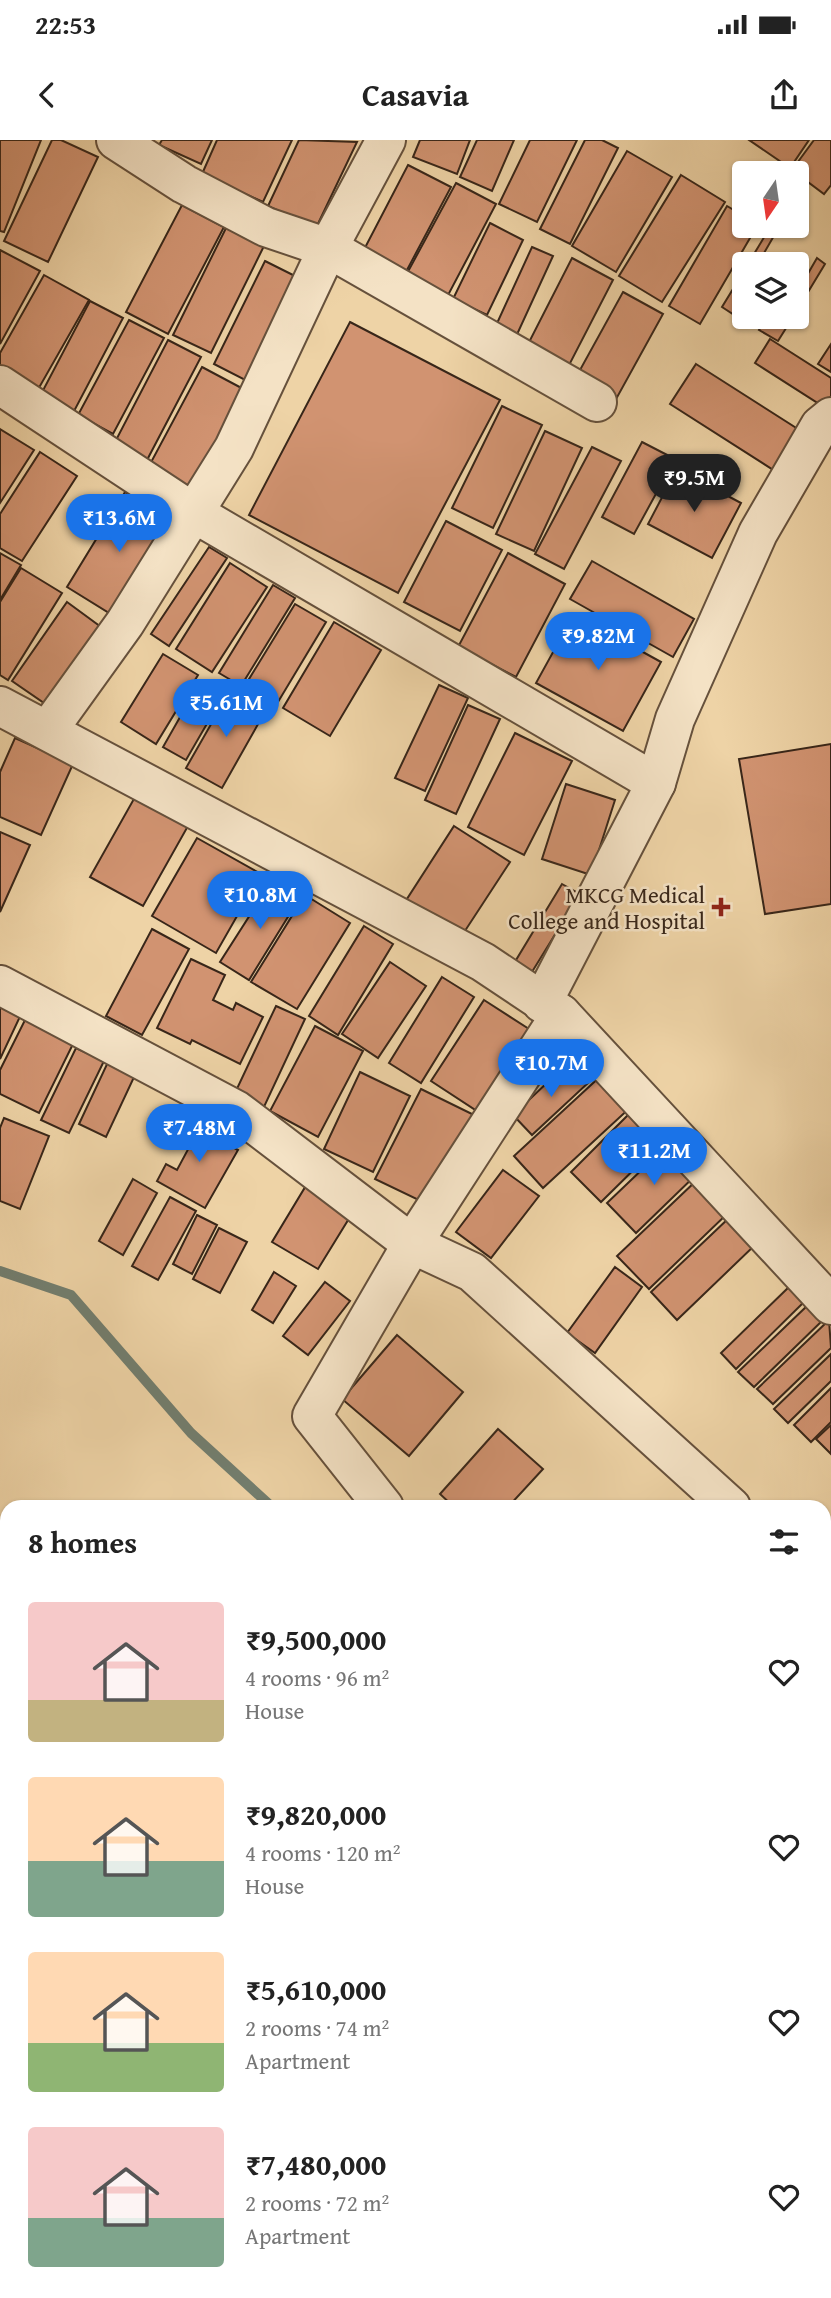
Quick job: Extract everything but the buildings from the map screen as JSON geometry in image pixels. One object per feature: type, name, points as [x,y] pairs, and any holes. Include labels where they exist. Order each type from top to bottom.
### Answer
[{"type":"street","points":[[116,140],[184,184],[266,227],[328,248],[597,401]]},
{"type":"street","points":[[48,730],[125,623],[234,448],[328,248],[386,140]]},
{"type":"street","points":[[0,385],[194,513],[656,783]]},
{"type":"street","points":[[378,1500],[312,1416],[552,1008],[656,783],[676,719],[758,533],[820,425],[831,417]]},
{"type":"street","points":[[0,706],[483,962],[552,1008],[831,1305]]},
{"type":"street","points":[[0,985],[236,1110],[412,1244],[472,1272],[723,1500]]},
{"type":"waterway","points":[[0,1271],[71,1295],[191,1433],[264,1500]]},
{"type":"place","name":"MKCG Medical College and Hospital","points":[[721,907]]}]
